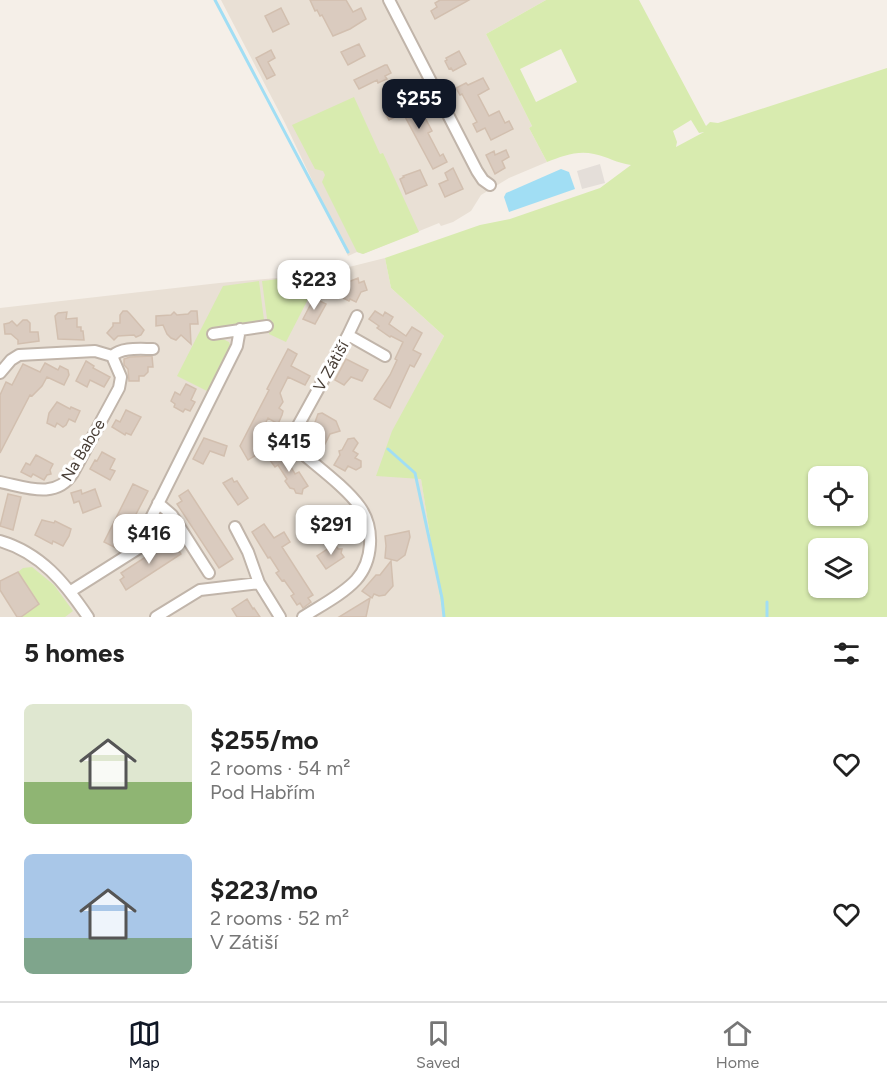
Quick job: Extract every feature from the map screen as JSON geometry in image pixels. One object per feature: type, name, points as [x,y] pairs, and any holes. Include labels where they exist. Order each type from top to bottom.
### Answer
[{"type":"street","points":[[389,0],[477,171],[483,180],[490,184]]},
{"type":"street","name":"V Zátiší","points":[[303,617],[344,591],[357,579],[365,565],[370,548],[368,524],[361,508],[296,448],[292,441],[294,433],[357,315]]},
{"type":"street","points":[[213,334],[267,326]]},
{"type":"street","points":[[139,548],[141,538],[237,346],[240,329]]},
{"type":"street","name":"V Zátiší","points":[[348,335],[385,356]]},
{"type":"street","points":[[0,373],[11,360],[22,355],[94,351],[112,356],[123,350],[153,349]]},
{"type":"street","name":"Na Babce","points":[[0,482],[47,490],[58,488],[69,480],[119,388],[121,377],[112,356]]},
{"type":"street","points":[[158,503],[167,509],[209,573]]},
{"type":"street","points":[[71,591],[177,524]]},
{"type":"street","points":[[235,527],[248,552],[259,583],[280,617]]},
{"type":"street","points":[[0,541],[17,547],[39,560],[71,591],[88,617]]},
{"type":"street","points":[[156,617],[200,590],[259,583]]},
{"type":"shaded area","points":[[221,0],[546,0],[486,34],[532,126],[529,128],[547,162],[509,178],[481,195],[471,211],[453,222],[441,226],[439,223],[363,254],[357,252],[348,256],[285,123]]},
{"type":"shaded area","points":[[600,164],[605,183],[582,189],[577,171]]},
{"type":"shaded area","points":[[385,258],[391,288],[444,336],[422,377],[377,475],[421,478],[443,617],[0,617],[0,308],[321,274]]},
{"type":"green space","points":[[546,0],[639,0],[706,126],[710,122],[718,123],[887,68],[887,617],[443,617],[421,479],[376,476],[392,431],[444,336],[391,288],[385,258],[480,225],[510,219],[600,188],[631,165],[588,153],[576,153],[547,162],[529,128],[532,126],[486,34]],"holes":[[[561,49],[577,82],[536,102],[520,69]],[[691,120],[699,133],[704,132],[676,147],[677,142],[673,131]]]},
{"type":"green space","points":[[354,97],[380,154],[383,153],[419,232],[363,254],[357,252],[322,182],[325,175],[323,171],[315,169],[292,125]]},
{"type":"green space","points":[[321,274],[286,342],[269,334],[262,281]]},
{"type":"green space","points":[[259,281],[264,320],[210,328],[212,340],[223,339],[229,342],[231,347],[209,392],[177,376],[223,286]]},
{"type":"green space","points":[[32,567],[54,585],[73,611],[65,617],[19,617],[33,609],[33,594],[18,572],[23,568]]},
{"type":"water","points":[[561,169],[569,172],[575,189],[509,212],[504,197],[506,193]]},
{"type":"building","points":[[310,0],[346,0],[353,12],[361,8],[366,19],[333,36],[322,15],[320,16],[317,10],[315,11]]},
{"type":"building","points":[[440,0],[469,0],[435,19],[431,11],[437,7],[435,3]]},
{"type":"building","points":[[281,8],[289,24],[273,32],[265,16]]},
{"type":"building","points":[[359,44],[365,56],[348,65],[341,52]]},
{"type":"building","points":[[271,50],[275,58],[268,62],[275,75],[267,79],[256,58]]},
{"type":"building","points":[[459,51],[466,64],[453,71],[449,69],[445,61],[446,58]]},
{"type":"building","points":[[385,65],[391,73],[385,76],[387,79],[378,83],[377,80],[359,89],[354,80]]},
{"type":"building","points":[[483,78],[489,89],[478,95],[489,116],[499,111],[505,123],[509,121],[513,129],[491,140],[485,128],[477,132],[473,124],[477,122],[462,94],[460,95],[456,88]]},
{"type":"building","points":[[414,97],[432,131],[428,133],[440,156],[443,154],[447,162],[433,169],[403,113],[389,120],[385,112]]},
{"type":"building","points":[[506,150],[509,157],[502,161],[505,168],[495,174],[486,155],[494,151],[495,155]]},
{"type":"building","points":[[453,168],[463,189],[445,197],[439,184],[448,180],[445,173]]},
{"type":"building","points":[[420,170],[427,185],[406,194],[400,179]]},
{"type":"building","points":[[358,278],[359,283],[364,281],[367,290],[361,292],[356,302],[339,296],[343,289],[341,285]]},
{"type":"building","points":[[314,298],[326,304],[315,324],[303,319]]},
{"type":"building","points":[[123,311],[127,311],[144,330],[136,337],[134,335],[118,336],[114,340],[107,333],[113,323],[120,323],[120,315]]},
{"type":"building","points":[[191,311],[197,311],[198,324],[190,324],[191,344],[181,335],[176,340],[171,338],[163,325],[156,326],[156,316],[171,315],[174,312],[177,315],[188,314]]},
{"type":"building","points":[[375,311],[383,316],[385,312],[393,317],[389,324],[406,336],[412,327],[422,333],[413,350],[421,354],[414,367],[410,365],[390,408],[374,399],[390,375],[403,342],[377,328],[379,326],[369,319]]},
{"type":"building","points":[[67,312],[66,319],[77,318],[77,327],[81,327],[84,340],[58,339],[55,316],[58,313]]},
{"type":"building","points":[[23,320],[30,323],[30,332],[38,332],[39,341],[18,344],[18,340],[11,334],[5,334],[4,324],[12,321],[17,326]]},
{"type":"building","points":[[288,349],[297,354],[291,366],[310,376],[305,385],[288,377],[280,393],[283,402],[279,408],[283,411],[278,424],[268,418],[254,447],[258,454],[248,460],[240,446]]},
{"type":"building","points":[[152,356],[153,367],[148,367],[148,372],[144,376],[139,376],[139,381],[129,381],[124,359]]},
{"type":"building","points":[[346,359],[368,370],[362,381],[351,377],[344,385],[335,380]]},
{"type":"building","points":[[86,361],[94,366],[93,368],[110,377],[104,387],[90,380],[87,387],[76,381]]},
{"type":"building","points":[[45,363],[58,370],[60,366],[68,370],[69,375],[64,385],[47,377],[42,386],[32,396],[30,395],[0,453],[0,395],[6,382],[12,385],[23,364],[40,372]]},
{"type":"building","points":[[186,384],[196,389],[191,400],[195,402],[190,411],[185,409],[183,412],[174,407],[175,404],[171,401],[175,392],[180,395]]},
{"type":"building","points":[[57,402],[80,411],[75,422],[69,419],[63,427],[57,423],[55,427],[47,423],[49,413]]},
{"type":"building","points":[[126,410],[141,417],[131,435],[126,433],[125,435],[112,427],[116,420],[120,422]]},
{"type":"building","points":[[322,413],[336,421],[340,431],[330,434],[325,444],[315,438],[313,442],[303,437],[309,426],[313,428],[318,414]]},
{"type":"building","points":[[204,438],[227,446],[224,456],[210,451],[203,464],[193,459]]},
{"type":"building","points":[[354,438],[358,443],[353,451],[358,454],[355,458],[361,461],[361,467],[356,470],[348,466],[345,471],[334,465],[340,455],[339,451],[348,439]]},
{"type":"building","points":[[281,450],[295,474],[299,472],[308,486],[303,489],[302,494],[290,488],[278,465],[275,467],[269,459]]},
{"type":"building","points":[[102,452],[115,459],[110,469],[115,471],[110,480],[90,469]]},
{"type":"building","points":[[36,455],[53,464],[51,474],[47,475],[44,480],[33,474],[31,477],[21,472],[26,463],[30,465]]},
{"type":"building","points":[[232,478],[234,482],[237,481],[248,498],[238,505],[223,483]]},
{"type":"building","points":[[133,484],[148,491],[118,549],[104,542]]},
{"type":"building","points":[[95,489],[101,506],[83,513],[79,501],[74,503],[71,493],[81,490],[82,494]]},
{"type":"building","points":[[188,490],[233,559],[219,568],[177,504],[182,501],[179,496]]},
{"type":"building","points":[[8,494],[21,497],[13,530],[0,526]]},
{"type":"building","points":[[42,520],[54,523],[55,521],[71,529],[63,546],[53,541],[52,544],[35,535]]},
{"type":"building","points":[[264,524],[274,538],[284,532],[290,542],[282,547],[313,595],[308,598],[311,602],[303,608],[300,603],[297,605],[291,596],[294,594],[276,573],[279,571],[252,532]]},
{"type":"building","points":[[409,531],[410,537],[405,555],[397,561],[385,558],[385,536]]},
{"type":"building","points":[[167,543],[170,548],[175,545],[181,554],[126,590],[120,580],[124,577],[121,573]]},
{"type":"building","points":[[335,544],[338,549],[342,549],[341,553],[344,557],[326,569],[317,556]]},
{"type":"building","points":[[391,561],[393,586],[385,595],[374,594],[372,598],[362,591],[376,575],[380,575]]},
{"type":"building","points":[[18,572],[39,604],[21,617],[17,617],[0,590],[0,581]]},
{"type":"building","points":[[370,598],[366,617],[339,617]]},
{"type":"building","points":[[247,599],[260,617],[237,617],[232,609]]},
{"type":"waterway","points":[[215,0],[348,252]]},
{"type":"waterway","points":[[388,449],[415,473],[444,617]]},
{"type":"waterway","points":[[767,602],[767,617]]}]
